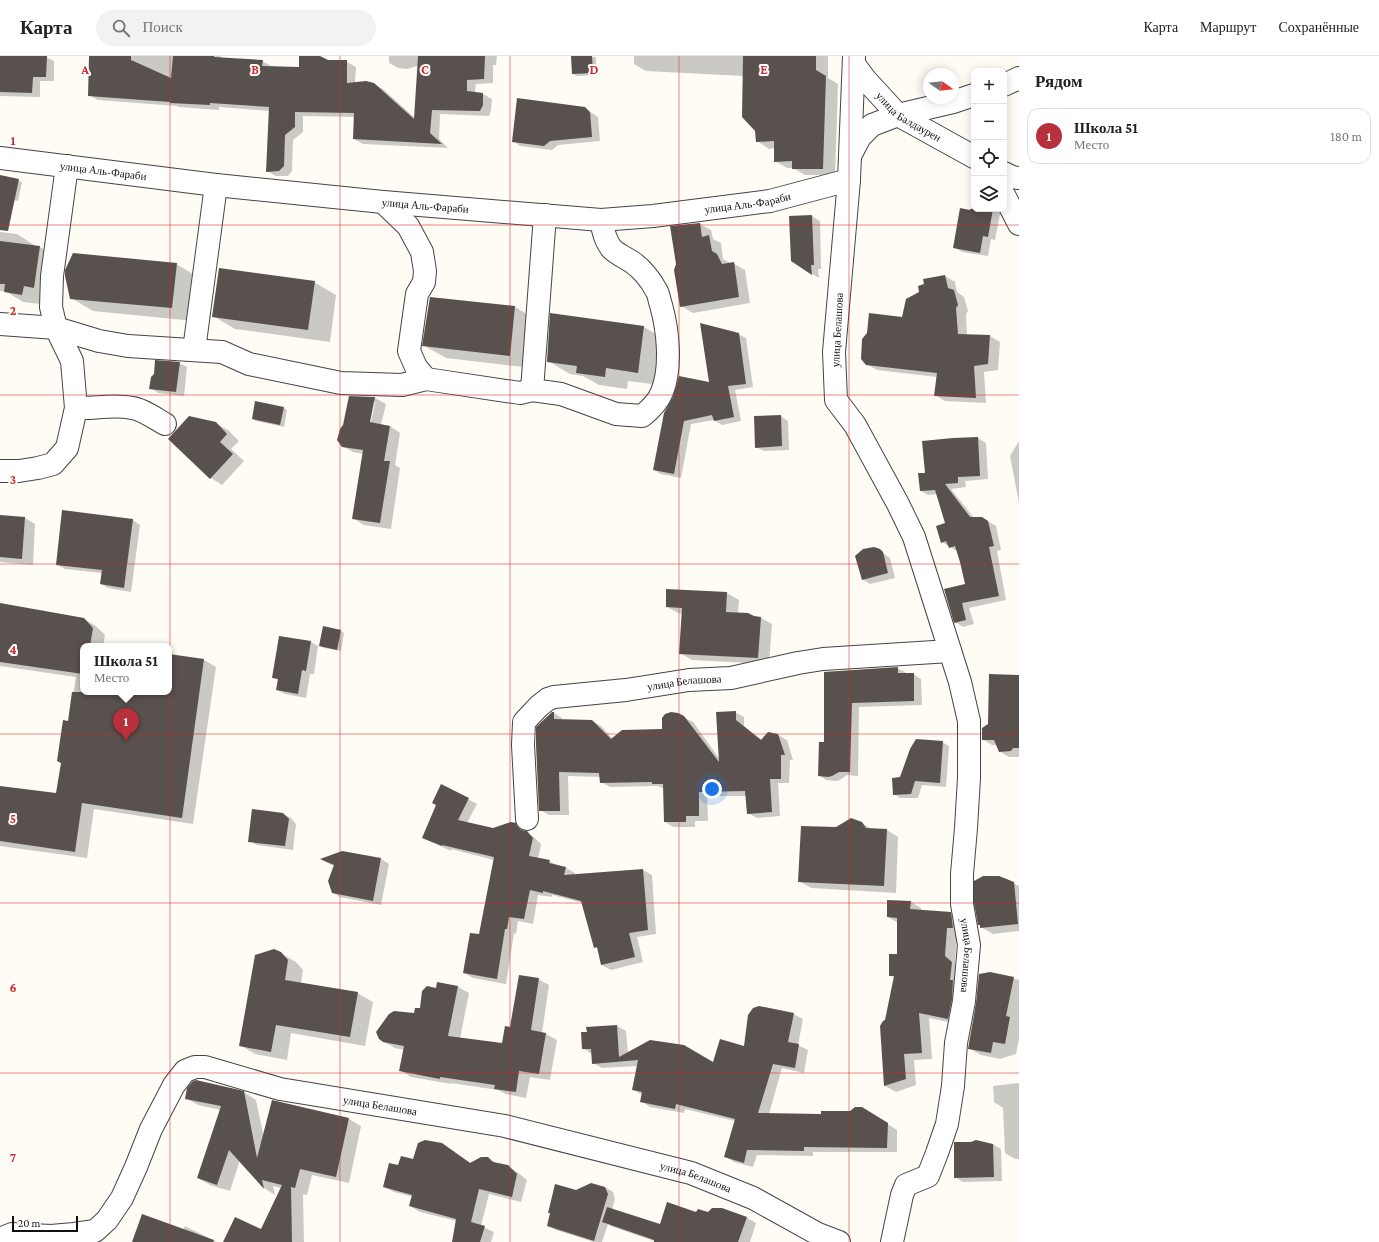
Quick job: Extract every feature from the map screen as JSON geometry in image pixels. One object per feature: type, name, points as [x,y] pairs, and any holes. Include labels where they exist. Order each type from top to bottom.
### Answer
[{"type":"street","name":"улица Балдаурен","points":[[854,60],[865,79],[898,115],[971,155]]},
{"type":"street","name":"улица Белашова","points":[[854,60],[849,180],[834,352],[836,400],[855,425],[898,504],[914,537],[960,682],[969,721],[969,778],[962,874],[962,904],[968,945],[964,1001],[956,1044],[953,1086],[946,1124],[937,1153],[928,1176],[906,1185],[902,1195],[892,1242]]},
{"type":"street","points":[[1007,84],[1019,78]]},
{"type":"street","points":[[850,156],[860,137],[872,125],[898,115],[953,102],[971,96]]},
{"type":"street","name":"улица Аль-Фараби","points":[[0,158],[216,185],[383,202],[601,220],[653,216],[770,201],[849,180]]},
{"type":"street","points":[[0,471],[19,471],[53,464],[67,448],[76,408],[72,361],[56,328],[51,307],[52,276],[67,166]]},
{"type":"street","points":[[1007,174],[1019,178]]},
{"type":"street","points":[[194,350],[216,185]]},
{"type":"street","points":[[1007,200],[1019,224]]},
{"type":"street","points":[[383,202],[408,226],[422,252],[425,271],[424,282],[417,294],[409,351],[416,367],[426,379]]},
{"type":"street","points":[[532,390],[545,215]]},
{"type":"street","points":[[0,324],[56,328],[99,340],[128,346],[222,352],[249,364],[340,383],[402,385],[426,379],[520,393],[532,390],[561,394],[616,414],[642,416],[650,409],[662,392],[666,379],[668,360],[666,322],[657,290],[648,278],[634,264],[612,249],[605,236],[601,220]]},
{"type":"street","points":[[76,408],[88,409],[110,406],[133,408],[165,424]]},
{"type":"street","name":"улица Белашова","points":[[527,819],[523,745],[524,722],[548,699],[554,697],[626,690],[689,680],[731,678],[823,659],[950,651]]},
{"type":"street","name":"улица Белашова","points":[[0,1239],[12,1234],[51,1236],[95,1231],[107,1220],[122,1198],[151,1129],[174,1085],[185,1071],[195,1067],[205,1067],[280,1089],[505,1126],[691,1173],[753,1198],[818,1234],[839,1242]]},
{"type":"building","points":[[0,56],[47,56],[46,77],[33,77],[32,93],[0,92]]},
{"type":"building","points":[[89,56],[131,56],[131,60],[171,78],[173,56],[214,56],[263,60],[262,66],[299,67],[299,56],[320,56],[328,60],[347,60],[347,83],[366,81],[374,83],[414,119],[418,56],[485,56],[484,79],[467,80],[467,91],[483,93],[483,105],[480,111],[432,110],[430,133],[442,144],[353,139],[354,113],[295,112],[295,127],[285,135],[284,166],[279,171],[266,172],[269,107],[210,103],[210,105],[170,103],[88,96]]},
{"type":"building","points":[[571,56],[592,56],[593,73],[572,74]]},
{"type":"building","points":[[743,56],[816,56],[816,70],[826,76],[823,169],[792,169],[792,161],[774,162],[774,141],[756,142],[755,131],[742,117]]},
{"type":"building","points":[[517,98],[585,107],[590,112],[592,137],[550,141],[544,146],[512,142]]},
{"type":"building","points":[[0,175],[19,179],[8,231],[0,230]]},
{"type":"building","points":[[960,208],[971,209],[971,212],[992,212],[988,237],[983,236],[980,253],[953,248]]},
{"type":"building","points":[[812,215],[814,265],[811,265],[812,275],[791,261],[789,216]]},
{"type":"building","points":[[700,223],[702,237],[709,235],[712,251],[717,254],[722,264],[734,262],[739,297],[680,307],[674,270],[676,264],[670,226]]},
{"type":"building","points":[[0,241],[40,246],[34,288],[24,286],[22,295],[4,292],[5,284],[0,284]]},
{"type":"building","points":[[73,253],[177,263],[172,308],[70,299],[65,270]]},
{"type":"building","points":[[219,268],[315,281],[308,330],[212,317]]},
{"type":"building","points":[[945,275],[948,288],[954,290],[958,305],[956,308],[958,334],[990,335],[988,364],[974,366],[976,398],[934,396],[937,373],[866,365],[861,359],[862,339],[867,333],[869,313],[902,317],[906,299],[919,292],[918,286],[924,284],[923,279]]},
{"type":"building","points":[[430,297],[515,306],[510,356],[422,346]]},
{"type":"building","points":[[550,313],[644,326],[638,373],[606,368],[605,377],[576,373],[577,366],[547,362]]},
{"type":"building","points":[[700,323],[739,333],[746,384],[728,386],[734,417],[714,421],[712,415],[684,421],[674,474],[653,470],[664,413],[673,397],[679,376],[709,382]]},
{"type":"building","points":[[155,360],[180,362],[176,392],[149,389],[151,377],[154,374]]},
{"type":"building","points":[[349,396],[375,397],[370,422],[390,426],[384,461],[390,461],[380,523],[352,519],[363,450],[342,447],[337,440],[340,429],[343,425]]},
{"type":"building","points":[[255,401],[284,407],[280,425],[252,419]]},
{"type":"building","points":[[781,415],[782,446],[755,448],[754,416]]},
{"type":"building","points":[[189,416],[216,422],[227,434],[220,442],[233,454],[210,479],[168,439]]},
{"type":"building","points":[[978,437],[980,476],[958,477],[958,483],[945,484],[970,517],[982,517],[988,521],[994,546],[989,547],[999,596],[962,603],[966,620],[954,623],[944,589],[965,584],[955,546],[949,548],[946,541],[941,543],[936,526],[945,523],[935,490],[920,491],[918,473],[925,473],[922,441]]},
{"type":"building","points":[[62,510],[133,519],[124,588],[100,584],[102,570],[56,565]]},
{"type":"building","points":[[0,515],[25,517],[22,559],[0,557]]},
{"type":"building","points":[[874,547],[883,552],[888,573],[862,580],[855,556],[863,549]]},
{"type":"building","points":[[666,589],[727,592],[726,612],[748,613],[761,617],[758,658],[679,654],[682,608],[666,607]]},
{"type":"building","points":[[0,603],[84,618],[93,628],[90,643],[80,643],[80,674],[0,662]]},
{"type":"building","points":[[323,626],[341,630],[337,650],[319,646]]},
{"type":"building","points":[[279,636],[311,641],[306,671],[302,670],[298,694],[276,690],[278,679],[272,678]]},
{"type":"building","points":[[172,654],[204,659],[182,818],[82,803],[75,852],[0,841],[0,786],[56,793],[61,763],[57,761],[63,720],[68,721],[72,692],[80,692],[80,695],[172,695]]},
{"type":"building","points":[[898,667],[898,673],[914,673],[914,701],[852,703],[850,772],[839,772],[828,777],[818,776],[819,742],[824,742],[824,672]]},
{"type":"building","points":[[989,674],[1019,675],[1019,748],[1013,748],[1011,751],[999,752],[994,740],[982,740],[982,728],[988,724]]},
{"type":"building","points":[[736,711],[736,720],[761,740],[768,732],[778,734],[785,755],[781,755],[781,779],[770,779],[772,812],[747,814],[745,791],[699,792],[699,816],[686,816],[686,822],[664,822],[663,784],[652,784],[652,782],[600,783],[599,773],[559,772],[560,811],[539,811],[536,727],[552,712],[554,712],[554,719],[592,720],[611,739],[622,730],[662,729],[662,718],[665,714],[671,712],[678,713],[684,716],[719,762],[716,712]]},
{"type":"building","points":[[916,739],[943,741],[940,783],[915,781],[911,794],[893,795],[892,778],[900,777],[910,749]]},
{"type":"building","points":[[441,784],[469,798],[458,820],[493,828],[511,822],[516,823],[521,830],[527,831],[533,838],[529,856],[550,860],[549,863],[566,867],[564,875],[643,869],[648,930],[629,933],[635,957],[601,965],[597,947],[594,948],[581,901],[543,891],[543,893],[530,890],[524,919],[509,917],[507,929],[505,929],[497,979],[463,973],[470,933],[479,934],[494,857],[442,846],[422,838],[436,805],[432,803]]},
{"type":"building","points":[[252,809],[283,813],[289,819],[285,846],[248,842]]},
{"type":"building","points":[[851,818],[862,822],[866,828],[887,829],[884,886],[798,882],[801,826],[836,827]]},
{"type":"building","points":[[342,851],[381,858],[373,901],[332,893],[328,881],[334,865],[320,859]]},
{"type":"building","points":[[983,876],[999,876],[1014,882],[1018,924],[980,928],[980,925],[978,925],[974,903],[974,881]]},
{"type":"building","points":[[887,900],[911,901],[910,909],[951,912],[953,928],[947,928],[945,956],[952,962],[950,980],[953,980],[952,999],[948,1019],[919,1013],[922,1053],[904,1054],[906,1079],[884,1086],[880,1026],[885,1020],[894,976],[889,976],[889,954],[897,954],[897,918],[887,917]]},
{"type":"building","points":[[274,949],[281,952],[288,960],[285,980],[358,992],[350,1037],[276,1025],[271,1052],[239,1046],[255,955]]},
{"type":"building","points":[[990,972],[1014,977],[1006,1016],[1010,1017],[1005,1044],[993,1042],[991,1053],[968,1049],[976,1003],[979,974]]},
{"type":"building","points":[[519,975],[539,978],[531,1030],[546,1033],[539,1074],[519,1071],[516,1092],[494,1089],[495,1085],[440,1077],[440,1079],[399,1071],[404,1046],[383,1042],[379,1039],[376,1032],[389,1014],[394,1011],[414,1013],[415,1008],[420,1008],[422,991],[427,986],[436,988],[437,982],[458,986],[448,1036],[502,1043],[505,1026],[510,1027]]},
{"type":"building","points":[[759,1006],[794,1013],[788,1042],[799,1044],[795,1068],[773,1064],[758,1113],[821,1114],[821,1111],[850,1111],[855,1107],[862,1107],[888,1123],[887,1148],[804,1147],[804,1151],[747,1150],[744,1163],[724,1157],[735,1119],[676,1104],[675,1109],[640,1102],[642,1092],[632,1090],[638,1060],[592,1064],[591,1049],[582,1049],[581,1032],[587,1032],[586,1027],[617,1025],[619,1057],[650,1040],[684,1045],[713,1062],[720,1039],[744,1046],[748,1015],[753,1008]]},
{"type":"building","points":[[196,1080],[244,1091],[257,1158],[272,1100],[349,1118],[336,1177],[300,1169],[295,1188],[291,1187],[292,1242],[223,1242],[235,1217],[261,1229],[282,1185],[262,1180],[264,1189],[229,1150],[217,1185],[197,1178],[221,1106],[185,1099],[187,1088],[193,1081]]},
{"type":"building","points":[[425,1140],[442,1143],[470,1163],[481,1157],[488,1157],[493,1162],[508,1165],[517,1174],[512,1197],[479,1189],[471,1222],[485,1226],[480,1242],[452,1242],[456,1219],[409,1206],[412,1195],[383,1187],[389,1163],[398,1165],[401,1156],[413,1159],[418,1143]]},
{"type":"building","points":[[976,1140],[993,1144],[994,1177],[954,1178],[954,1142],[971,1142]]},
{"type":"building","points":[[591,1183],[605,1187],[608,1194],[594,1241],[547,1226],[550,1213],[548,1213],[555,1184],[576,1190]]},
{"type":"building","points":[[667,1202],[696,1212],[698,1209],[708,1212],[712,1208],[722,1208],[747,1217],[738,1242],[654,1242],[654,1240],[602,1222],[607,1207],[660,1224]]},
{"type":"building","points":[[142,1214],[214,1240],[213,1242],[132,1242]]},
{"type":"place","name":"Школа 51","points":[[126,741]]}]
